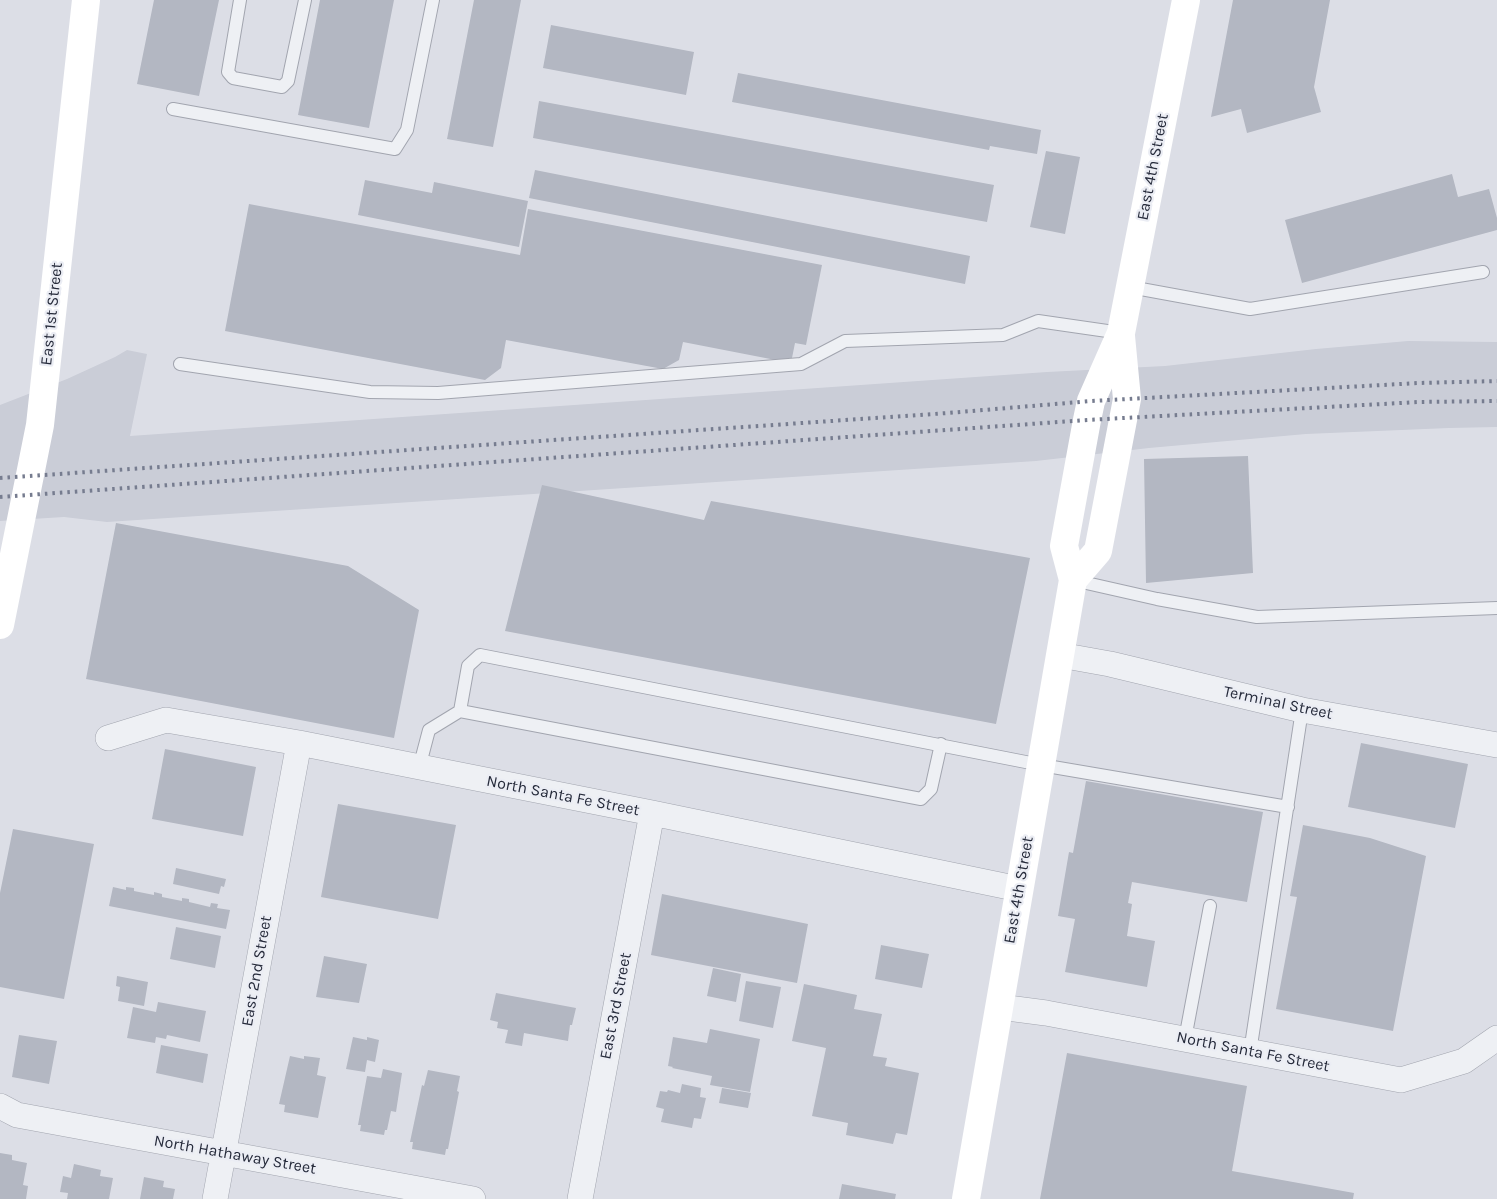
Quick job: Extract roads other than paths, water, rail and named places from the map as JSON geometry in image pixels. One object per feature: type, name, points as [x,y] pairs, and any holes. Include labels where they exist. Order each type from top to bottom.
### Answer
[{"type":"main road","name":"East 1st Street","points":[[0,626],[40,425],[86,0]]},
{"type":"main road","name":"East 4th Street","points":[[966,1199],[1073,580],[1064,546],[1087,420],[1091,401],[1121,333],[1186,0]]},
{"type":"street","name":"Terminal Street","points":[[1060,655],[1110,664],[1302,710],[1497,745]]},
{"type":"street","name":"North Santa Fe Street","points":[[108,738],[166,720],[652,813],[1019,889]]},
{"type":"street","name":"East 2nd Street","points":[[216,1199],[299,744]]},
{"type":"street","name":"East 3rd Street","points":[[580,1199],[652,813]]},
{"type":"street","name":"North Santa Fe Street","points":[[1000,1007],[1046,1012],[1401,1080],[1464,1061],[1497,1038]]},
{"type":"street","name":"North Hathaway Street","points":[[0,1106],[17,1115],[472,1199]]},
{"type":"lane","points":[[240,0],[228,72],[233,78],[282,87],[288,81],[305,0]]},
{"type":"lane","points":[[173,109],[394,150],[407,130],[433,0]]},
{"type":"lane","points":[[1130,287],[1250,309],[1483,272]]},
{"type":"lane","points":[[180,364],[370,392],[438,393],[801,364],[845,341],[1003,335],[1038,321],[1121,333]]},
{"type":"lane","points":[[1073,580],[1157,599],[1257,618],[1497,608]]},
{"type":"lane","points":[[460,710],[468,666],[480,655],[1041,765],[1288,807]]},
{"type":"lane","points":[[418,768],[429,730],[460,710],[921,799],[931,789],[941,744]]},
{"type":"lane","points":[[1250,1052],[1302,710]]},
{"type":"lane","points":[[1185,1039],[1210,906]]},
{"type":"railway","points":[[0,478],[948,413],[1091,401],[1419,383],[1497,381]]},
{"type":"railway","points":[[0,497],[1087,420],[1419,402],[1497,401]]}]
